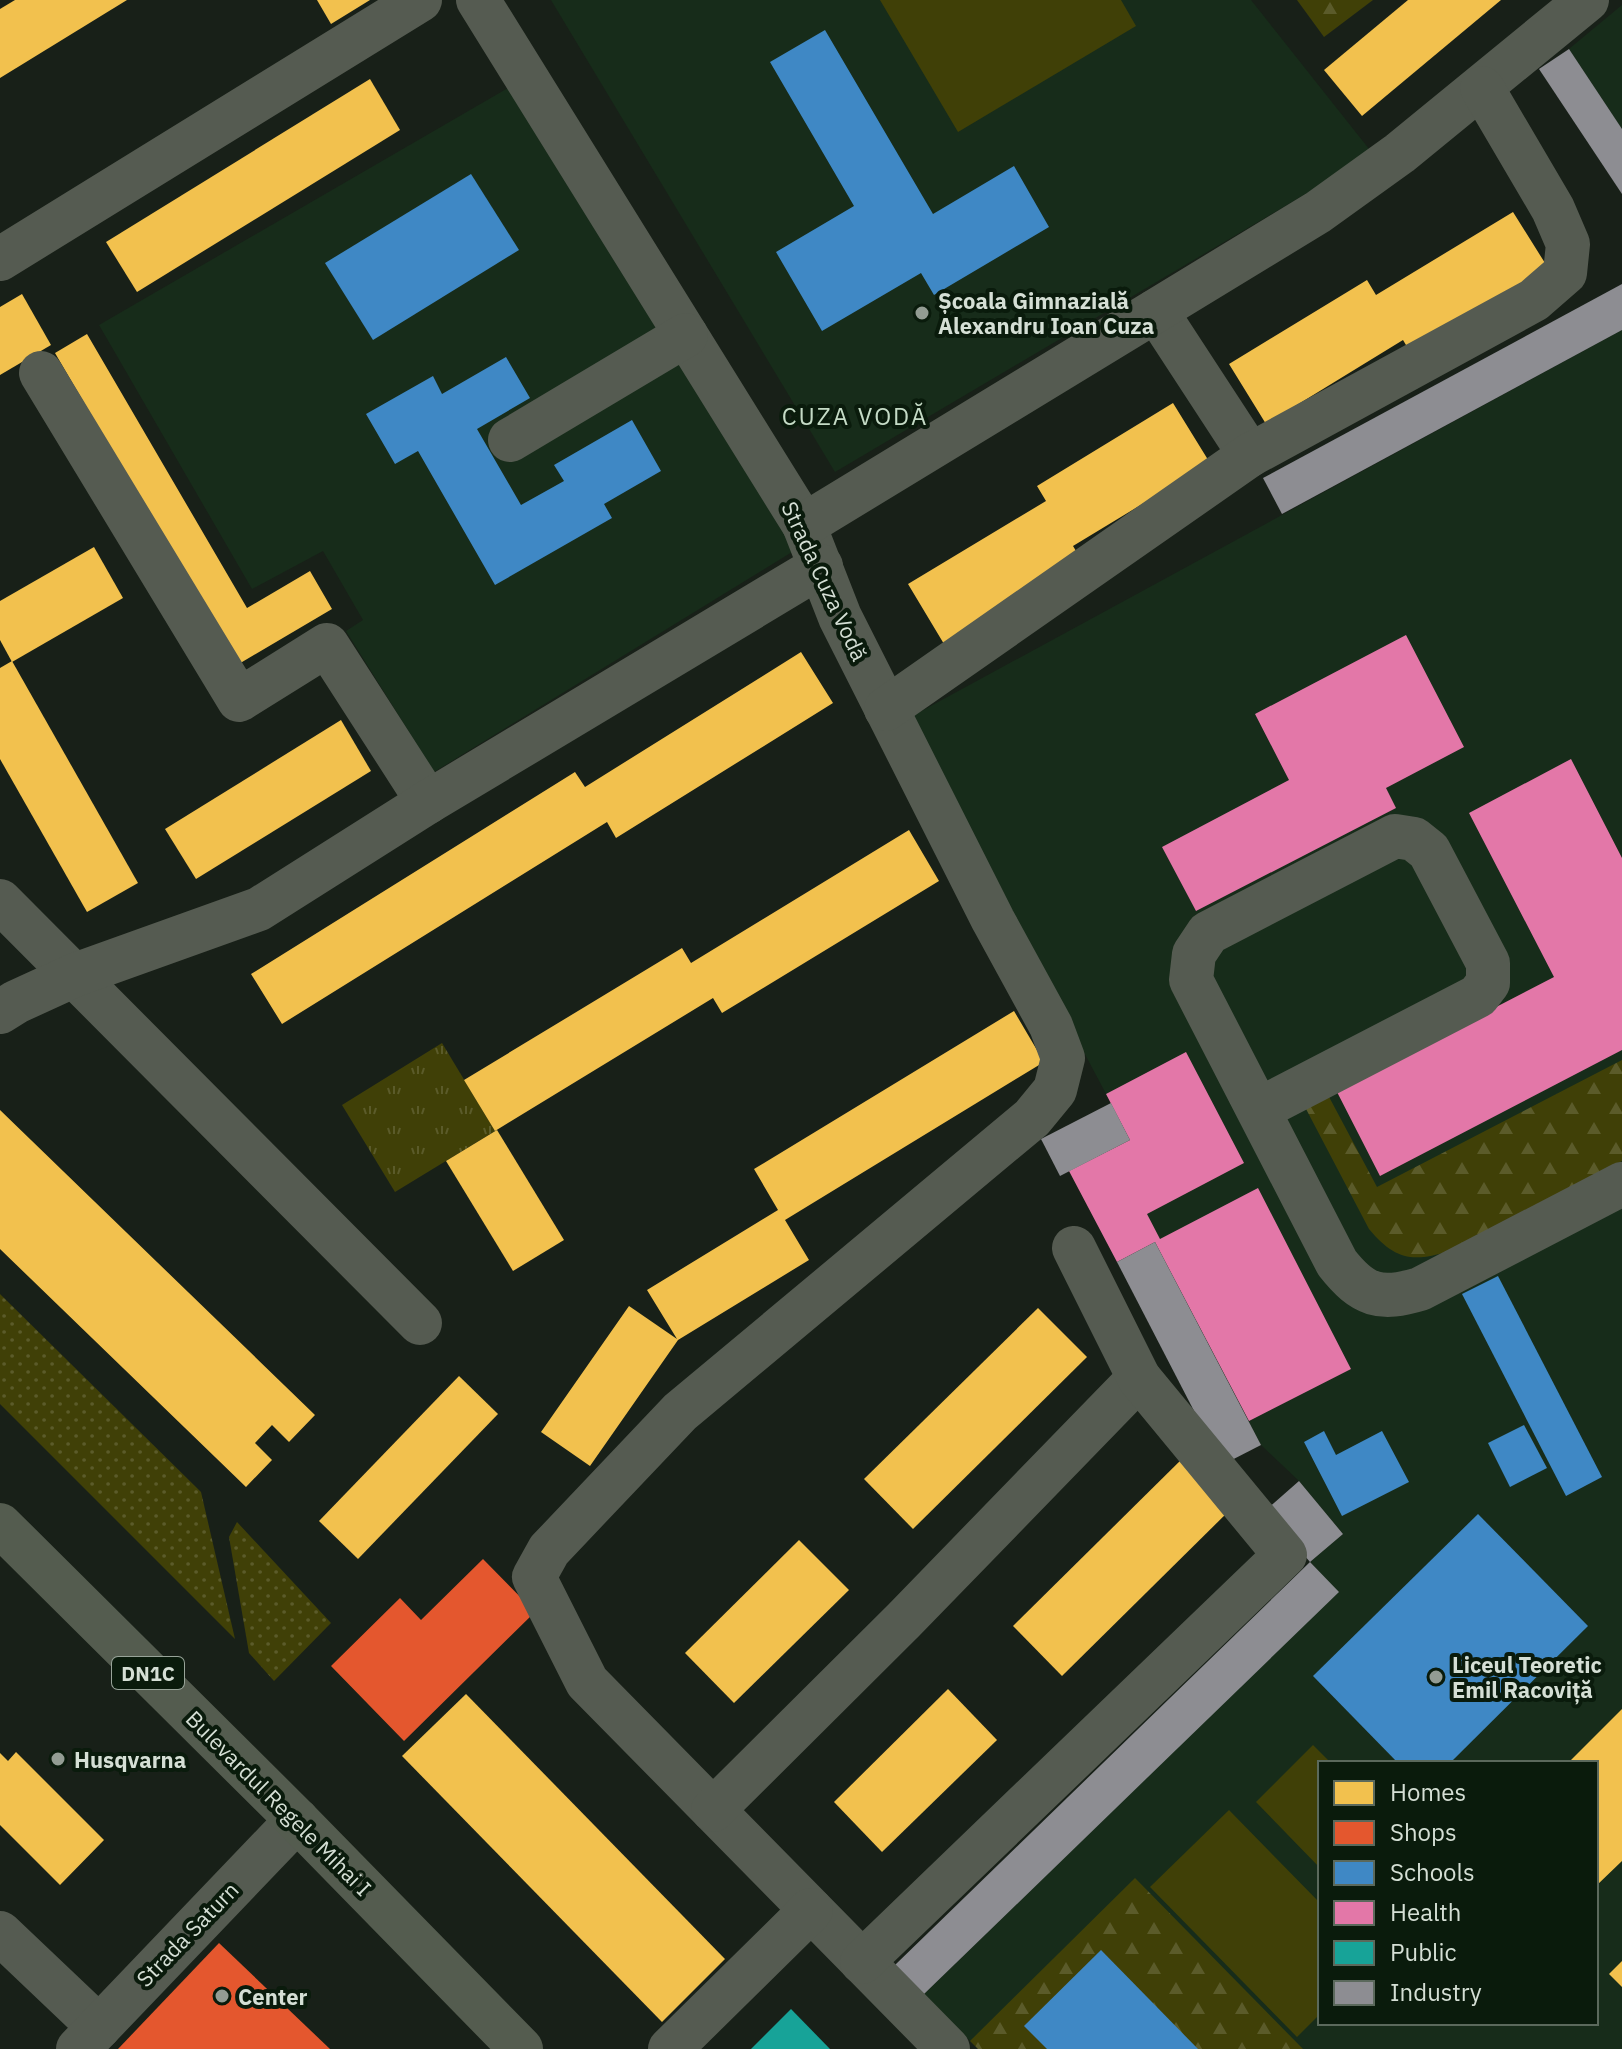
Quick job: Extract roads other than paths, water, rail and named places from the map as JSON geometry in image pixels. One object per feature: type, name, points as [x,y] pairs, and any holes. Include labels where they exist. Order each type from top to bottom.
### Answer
[{"type":"main road","name":"Bulevardul Regele Mihai I","points":[[0,1525],[297,1820],[521,2049]]},
{"type":"street","points":[[0,259],[420,0]]},
{"type":"street","name":"Strada Cuza Vodă","points":[[478,0],[804,525],[840,617],[1051,1026],[1063,1058],[1055,1090],[1032,1118],[680,1412],[549,1550],[534,1577],[587,1682],[713,1810]]},
{"type":"street","points":[[804,525],[1318,212],[1400,153],[1587,0]]},
{"type":"street","points":[[886,709],[1250,455],[1534,300],[1565,273],[1568,244],[1553,209],[1482,88]]},
{"type":"street","points":[[1156,311],[1250,455]]},
{"type":"street","points":[[510,440],[686,335]]},
{"type":"street","points":[[41,373],[239,700],[327,645],[428,802]]},
{"type":"street","points":[[0,1012],[75,975],[259,909],[428,802],[821,566]]},
{"type":"street","points":[[1258,1110],[1478,996],[1488,983],[1488,963],[1429,851],[1414,839],[1395,836],[1208,933],[1194,954],[1191,980],[1258,1110],[1337,1263],[1352,1281],[1373,1295],[1397,1296],[1420,1289],[1622,1184]]},
{"type":"street","points":[[0,901],[420,1323]]},
{"type":"street","points":[[862,1962],[1285,1555],[1139,1378],[1074,1248]]},
{"type":"street","points":[[948,2049],[713,1810],[904,1620],[1139,1378]]},
{"type":"street","name":"Strada Saturn","points":[[88,2038],[297,1820]]},
{"type":"street","points":[[670,2049],[811,1910]]},
{"type":"street","points":[[0,1933],[88,2038]]},
{"type":"place","name":"Școala Gimnazială Alexandru Ioan Cuza","points":[[922,313]]},
{"type":"place","name":"Liceul Teoretic Emil Racoviță","points":[[1436,1677]]},
{"type":"place","name":"Husqvarna","points":[[58,1759]]},
{"type":"place","name":"Center","points":[[222,1996]]},
{"type":"district","name":"CUZA VODĂ","points":[[855,416]]}]
